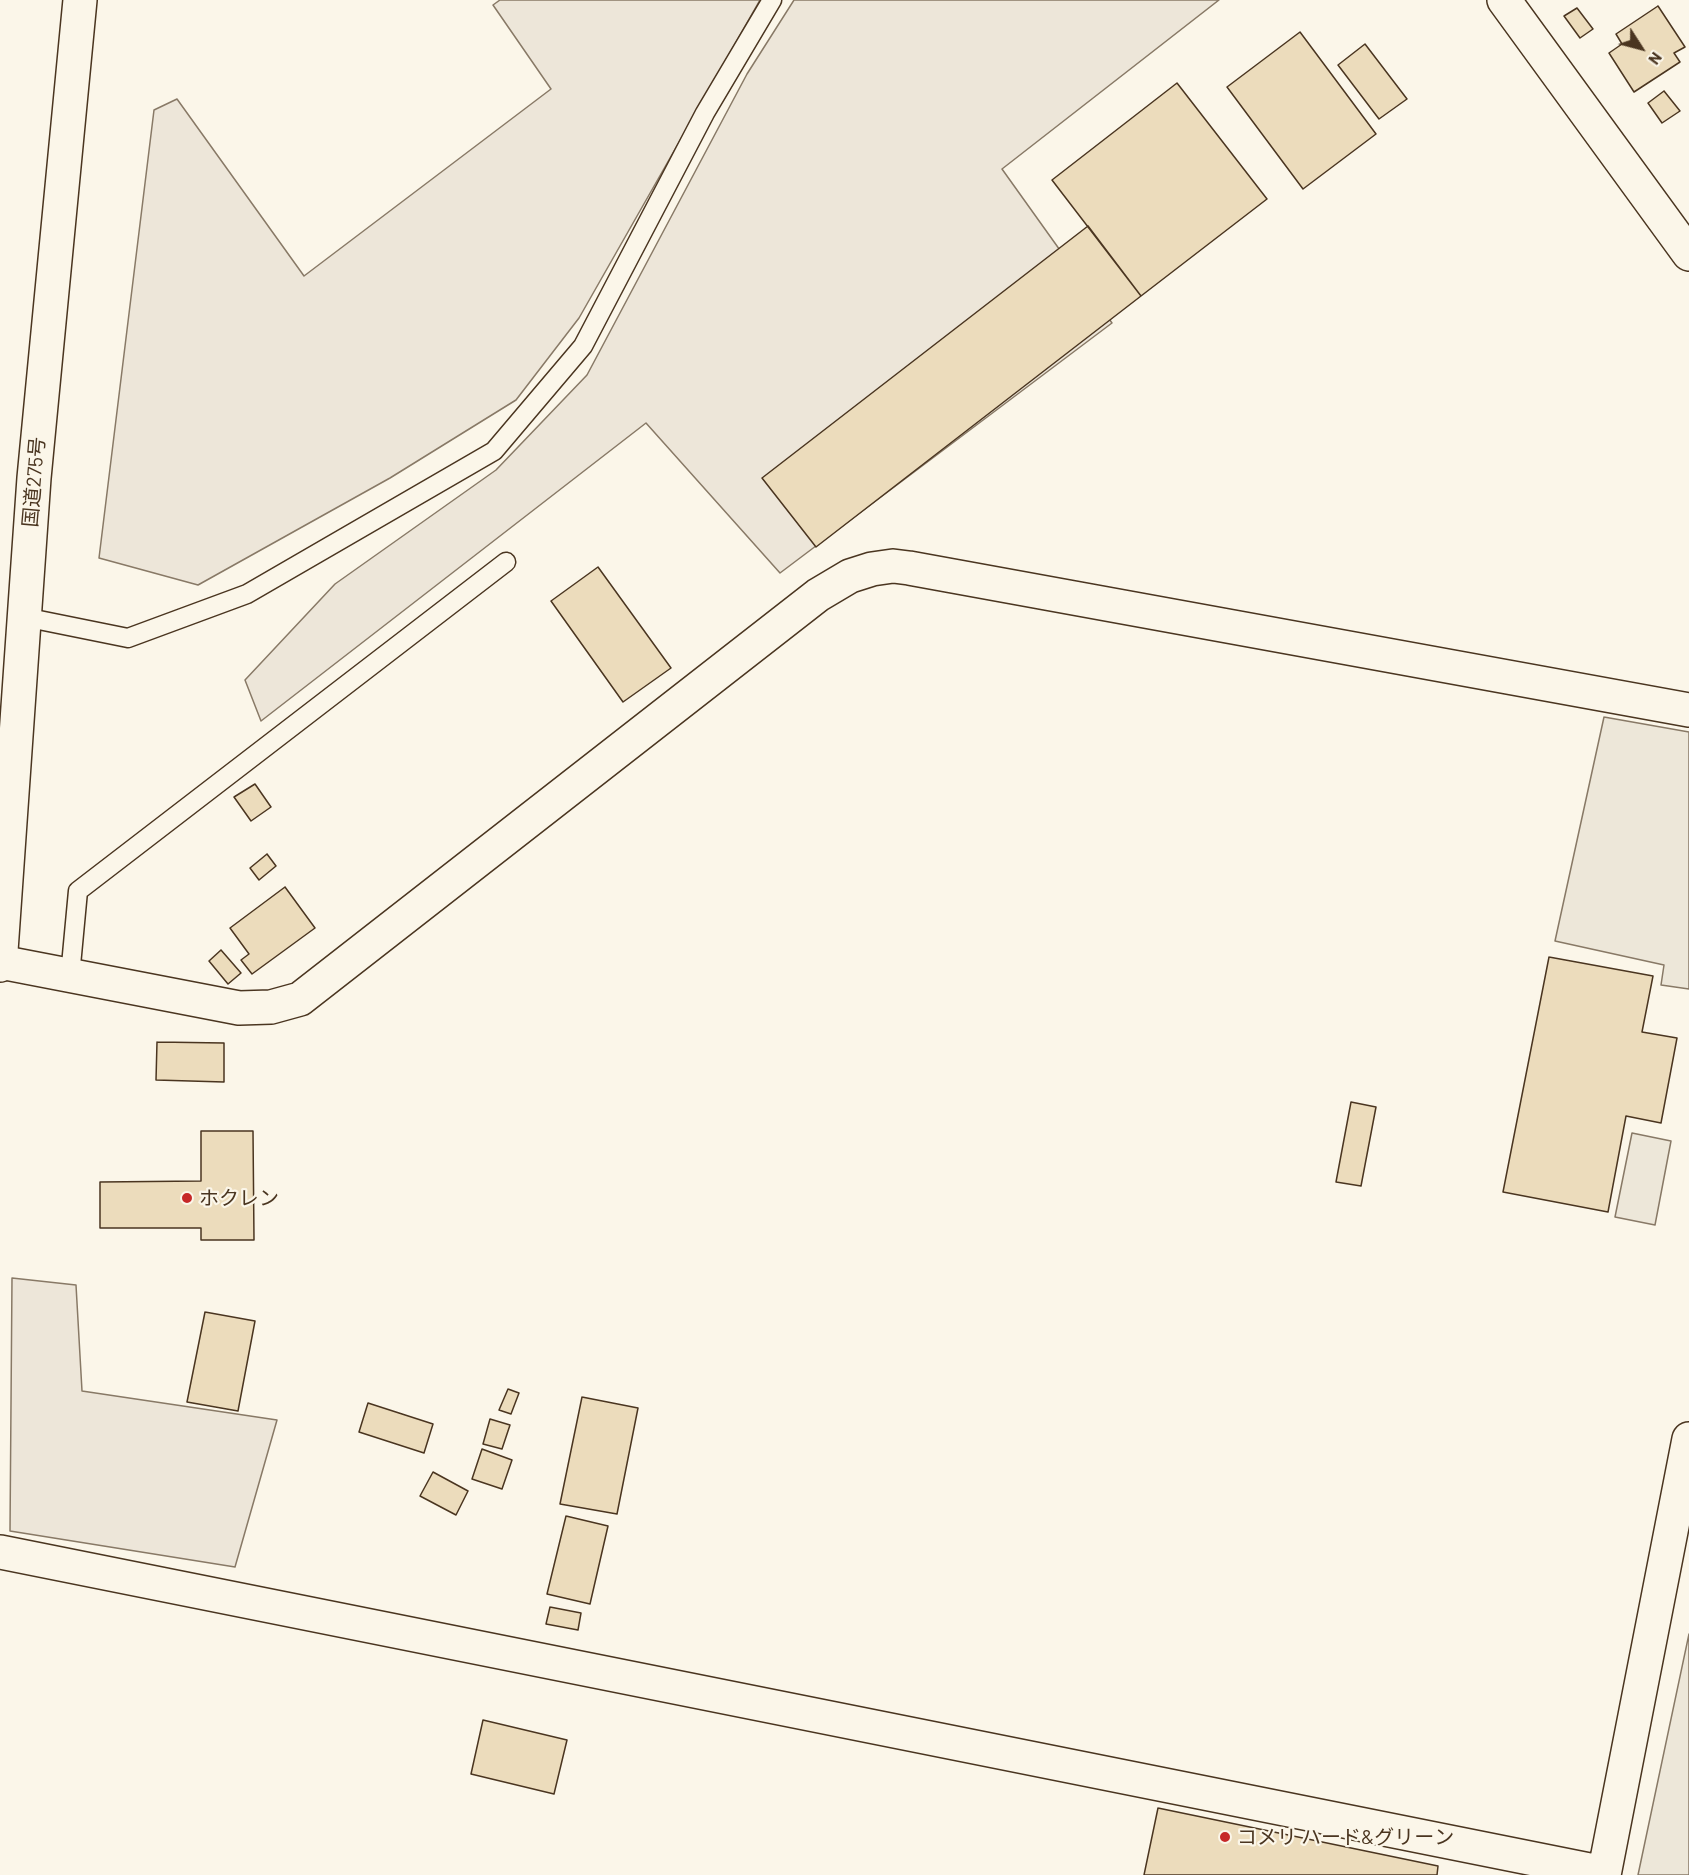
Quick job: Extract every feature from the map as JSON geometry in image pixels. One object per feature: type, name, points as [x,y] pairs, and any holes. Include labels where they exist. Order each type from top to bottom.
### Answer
[{"type":"main road","name":"国道275号","points":[[0,964],[35,466],[80,0]]},
{"type":"main road","points":[[1512,3],[1689,254]]},
{"type":"main road","points":[[0,964],[239,1008],[271,1007],[300,999],[818,595],[850,576],[872,569],[893,566],[909,568],[1689,710]]},
{"type":"main road","points":[[0,1552],[1604,1874],[1689,1439]]},
{"type":"lane","points":[[24,617],[128,638],[247,594],[494,451],[583,346],[705,113],[772,0]]},
{"type":"lane","points":[[70,976],[78,891],[507,562]]},
{"type":"shaded area","points":[[500,0],[760,0],[579,318],[516,400],[390,478],[198,585],[99,558],[154,110],[177,99],[304,276],[551,89],[493,5]]},
{"type":"shaded area","points":[[794,0],[1219,0],[1002,169],[1112,323],[780,573],[646,423],[261,721],[245,680],[335,584],[496,470],[587,375],[747,74]]},
{"type":"shaded area","points":[[1604,717],[1689,732],[1689,989],[1661,985],[1664,965],[1555,941]]},
{"type":"shaded area","points":[[1632,1133],[1671,1141],[1655,1225],[1615,1217]]},
{"type":"shaded area","points":[[12,1278],[76,1285],[82,1391],[277,1420],[235,1567],[10,1531]]},
{"type":"shaded area","points":[[1689,1634],[1689,1875],[1638,1875]]},
{"type":"building","points":[[1658,6],[1685,47],[1674,53],[1680,62],[1634,92],[1609,53],[1622,44],[1616,34]]},
{"type":"building","points":[[1577,8],[1593,29],[1580,38],[1564,16]]},
{"type":"building","points":[[1300,32],[1376,134],[1303,189],[1227,87]]},
{"type":"building","points":[[1365,44],[1407,99],[1379,119],[1338,65]]},
{"type":"building","points":[[1177,83],[1267,199],[1141,296],[1052,180]]},
{"type":"building","points":[[1664,91],[1680,111],[1662,123],[1648,103]]},
{"type":"building","points":[[1088,226],[1141,296],[816,547],[762,478]]},
{"type":"building","points":[[598,567],[671,668],[623,702],[551,601]]},
{"type":"building","points":[[255,784],[271,807],[251,821],[234,797]]},
{"type":"building","points":[[267,854],[276,866],[259,880],[250,868]]},
{"type":"building","points":[[285,887],[315,928],[252,974],[241,960],[249,954],[230,928]]},
{"type":"building","points":[[221,950],[241,973],[228,984],[209,961]]},
{"type":"building","points":[[1549,957],[1653,976],[1642,1032],[1677,1038],[1661,1123],[1626,1116],[1608,1212],[1503,1192]]},
{"type":"building","points":[[157,1042],[224,1043],[224,1082],[156,1080]]},
{"type":"building","points":[[1351,1102],[1376,1107],[1361,1186],[1336,1182]]},
{"type":"building","points":[[201,1131],[253,1131],[254,1240],[201,1240],[201,1228],[100,1228],[100,1182],[201,1181]]},
{"type":"building","points":[[205,1312],[255,1321],[238,1411],[187,1402]]},
{"type":"building","points":[[508,1389],[519,1393],[511,1414],[499,1410]]},
{"type":"building","points":[[582,1397],[638,1408],[617,1514],[560,1504]]},
{"type":"building","points":[[368,1403],[433,1424],[424,1453],[359,1432]]},
{"type":"building","points":[[490,1419],[510,1425],[502,1449],[483,1444]]},
{"type":"building","points":[[482,1449],[512,1460],[502,1489],[472,1479]]},
{"type":"building","points":[[433,1472],[468,1491],[456,1515],[420,1496]]},
{"type":"building","points":[[566,1516],[608,1526],[590,1604],[547,1594]]},
{"type":"building","points":[[550,1607],[581,1613],[578,1630],[546,1624]]},
{"type":"building","points":[[483,1720],[567,1740],[554,1794],[471,1774]]},
{"type":"building","name":"コメリ ハード&グリーン","points":[[1158,1808],[1438,1866],[1437,1875],[1144,1875]]},
{"type":"place","name":"ホクレン","points":[[187,1198]]},
{"type":"place","name":"コメリ ハード&グリーン","points":[[1225,1837]]}]
